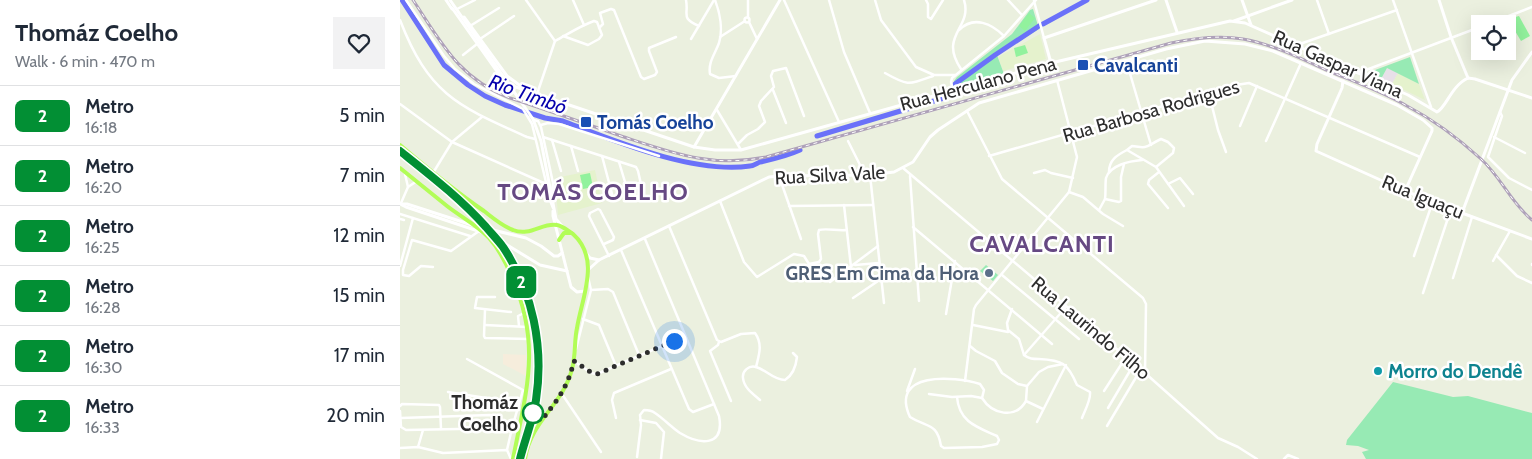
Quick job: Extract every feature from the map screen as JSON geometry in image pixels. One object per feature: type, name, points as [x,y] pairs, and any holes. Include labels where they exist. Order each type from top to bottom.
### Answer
[{"type":"main road","points":[[694,147],[780,0]]},
{"type":"main road","points":[[1052,63],[1044,38],[1156,0]]},
{"type":"main road","points":[[1166,0],[1177,32]]},
{"type":"main road","points":[[1242,0],[1252,26]]},
{"type":"main road","name":"Rua Herculano Pena","points":[[526,90],[694,147],[715,150],[741,150],[1052,63],[1177,32],[1234,21],[1292,0]]},
{"type":"main road","points":[[1439,0],[1451,37],[1468,78],[1532,98]]},
{"type":"main road","points":[[448,1],[505,83],[526,90]]},
{"type":"main road","points":[[453,7],[457,9],[507,76],[526,90]]},
{"type":"main road","points":[[453,7],[461,21],[464,22],[473,34],[533,119],[539,135],[557,220],[562,227]]},
{"type":"main road","name":"Rua Gaspar Viana","points":[[1234,21],[1252,26],[1408,94],[1437,112],[1440,111],[1454,88],[1468,78]]},
{"type":"main road","name":"Rua Silva Vale","points":[[588,270],[599,260],[766,178],[779,176],[888,174],[903,168],[916,158],[933,134],[986,100],[1166,49],[1210,41],[1245,44],[1263,48],[1397,105],[1423,120],[1432,129],[1421,157]]},
{"type":"main road","points":[[1463,210],[1508,90],[1515,75],[1532,52]]},
{"type":"main road","points":[[1329,118],[1342,90],[1343,82]]},
{"type":"main road","points":[[1342,90],[1352,85]]},
{"type":"main road","name":"Rua Iguaçu","points":[[1329,118],[1317,144],[1316,151],[1405,191],[1451,208],[1463,210],[1472,216],[1532,239]]},
{"type":"main road","points":[[400,146],[482,210],[513,230],[526,232],[555,224],[579,240],[586,253],[592,259],[599,260]]},
{"type":"main road","points":[[1405,191],[1421,157]]},
{"type":"main road","points":[[400,168],[489,238],[505,260],[517,290],[524,312],[530,361],[527,393],[512,459]]},
{"type":"main road","points":[[401,204],[407,204],[534,242],[554,256],[562,253]]},
{"type":"main road","points":[[401,204],[489,235],[540,265],[567,271]]},
{"type":"main road","points":[[554,208],[553,216],[572,290],[577,292],[585,291]]},
{"type":"main road","points":[[559,240],[564,233],[571,233]]},
{"type":"main road","points":[[526,459],[529,444],[536,427],[562,394],[574,361],[576,329],[588,276],[586,253]]},
{"type":"street","points":[[406,0],[455,69],[474,84],[518,105],[526,113],[531,121],[548,183],[551,203],[554,208]]},
{"type":"street","points":[[457,9],[475,0]]},
{"type":"street","points":[[526,0],[555,41]]},
{"type":"street","points":[[573,0],[584,25]]},
{"type":"street","points":[[686,0],[687,20],[699,26]]},
{"type":"street","points":[[691,39],[715,0]]},
{"type":"street","points":[[715,0],[719,15],[720,37],[710,66],[710,74],[719,78],[736,76]]},
{"type":"street","points":[[720,37],[750,19],[748,17],[748,0]]},
{"type":"street","points":[[784,0],[839,122]]},
{"type":"street","points":[[829,0],[844,52],[870,113]]},
{"type":"street","points":[[875,0],[881,20],[920,70],[934,75],[955,76]]},
{"type":"street","points":[[926,0],[928,16],[931,20],[944,0]]},
{"type":"street","points":[[928,4],[930,0]]},
{"type":"street","points":[[961,70],[953,56],[953,42],[965,15],[966,5],[964,0]]},
{"type":"street","points":[[1008,0],[1022,16]]},
{"type":"street","points":[[953,91],[950,82],[955,76],[1004,36],[1035,0]]},
{"type":"street","points":[[1035,0],[1044,38]]},
{"type":"street","points":[[1317,0],[1329,34]]},
{"type":"street","points":[[1393,0],[1431,109]]},
{"type":"street","points":[[1511,15],[1532,7]]},
{"type":"street","points":[[470,26],[499,8]]},
{"type":"street","points":[[599,28],[603,24],[600,13],[613,9],[641,77],[644,79],[655,75],[657,72],[649,48],[676,37]]},
{"type":"street","points":[[1296,46],[1397,10]]},
{"type":"street","points":[[480,39],[514,16]]},
{"type":"street","points":[[400,20],[417,58],[434,83],[460,105],[482,117],[535,140]]},
{"type":"street","points":[[537,94],[555,41],[563,36],[593,21],[597,22],[602,37],[588,46],[563,36]]},
{"type":"street","points":[[747,21],[758,39]]},
{"type":"street","points":[[958,32],[967,24],[984,22],[992,25],[1004,36]]},
{"type":"street","points":[[1358,73],[1471,29]]},
{"type":"street","points":[[463,55],[477,44]]},
{"type":"street","points":[[1126,60],[1151,145]]},
{"type":"street","points":[[1266,141],[1301,63]]},
{"type":"street","points":[[786,123],[773,89],[772,73],[786,68],[804,116]]},
{"type":"street","points":[[885,73],[901,82],[908,83],[934,75]]},
{"type":"street","points":[[965,380],[974,309],[1069,192],[1077,157],[1057,80]]},
{"type":"street","name":"Rua Barbosa Rodrigues","points":[[989,156],[1245,84],[1257,86],[1421,157]]},
{"type":"street","points":[[1240,126],[1257,86]]},
{"type":"street","points":[[738,144],[747,135],[758,130],[764,123],[765,120],[759,104],[773,89]]},
{"type":"street","points":[[1209,94],[1226,152]]},
{"type":"street","points":[[400,104],[452,142],[548,183]]},
{"type":"street","points":[[717,110],[741,150]]},
{"type":"street","points":[[967,111],[1002,179],[1145,300],[1145,373]]},
{"type":"street","points":[[1500,113],[1502,116],[1488,157],[1506,175],[1532,190]]},
{"type":"street","points":[[433,173],[452,142],[482,117]]},
{"type":"street","points":[[531,121],[537,120],[540,125],[554,183],[552,192]]},
{"type":"street","points":[[540,125],[548,123],[560,124],[659,156]]},
{"type":"street","points":[[543,136],[637,169],[643,193]]},
{"type":"street","points":[[1494,137],[1525,153]]},
{"type":"street","points":[[1099,210],[1104,199],[1106,179],[1112,160],[1116,155],[1132,146],[1141,148],[1161,139],[1168,142],[1174,148],[1173,153],[1156,166]]},
{"type":"street","points":[[552,140],[562,171]]},
{"type":"street","points":[[848,141],[868,175],[884,303]]},
{"type":"street","points":[[571,146],[578,171]]},
{"type":"street","points":[[1126,150],[1156,166],[1184,206]]},
{"type":"street","points":[[602,156],[612,194]]},
{"type":"street","points":[[1109,172],[1124,164],[1143,160]]},
{"type":"street","points":[[620,162],[628,192]]},
{"type":"street","points":[[1104,199],[1121,201],[1121,177],[1124,164]]},
{"type":"street","name":"Rua Laurindo Filho","points":[[903,168],[910,176],[1145,373],[1218,438],[1238,447],[1257,459]]},
{"type":"street","points":[[1034,173],[1045,170],[1051,174],[1073,178]]},
{"type":"street","points":[[401,204],[408,187],[405,172]]},
{"type":"street","points":[[1159,172],[1149,180],[1148,184],[1168,208]]},
{"type":"street","points":[[779,176],[801,239]]},
{"type":"street","points":[[910,176],[920,300]]},
{"type":"street","points":[[1168,184],[1180,178],[1194,194]]},
{"type":"street","points":[[408,187],[417,181]]},
{"type":"street","points":[[1069,192],[1083,196],[1099,210],[1123,226]]},
{"type":"street","points":[[720,201],[741,255],[755,276],[760,276],[768,269],[794,254],[804,256],[810,264],[819,262],[821,259],[818,234],[820,229],[846,230]]},
{"type":"street","points":[[1414,256],[1433,201]]},
{"type":"street","points":[[844,204],[852,266]]},
{"type":"street","points":[[789,206],[873,205]]},
{"type":"street","points":[[1423,293],[1451,208]]},
{"type":"street","points":[[604,244],[613,240],[614,237],[598,209],[589,215],[609,256]]},
{"type":"street","points":[[400,214],[471,236]]},
{"type":"street","points":[[1453,278],[1472,216]]},
{"type":"street","points":[[400,266],[414,218]]},
{"type":"street","points":[[669,226],[716,340],[719,342]]},
{"type":"street","points":[[914,227],[1052,344]]},
{"type":"street","points":[[433,267],[421,266],[409,276],[403,275],[411,241],[451,251],[480,230]]},
{"type":"street","points":[[1493,261],[1510,231]]},
{"type":"street","points":[[637,458],[642,411],[653,411],[680,433],[701,441],[715,439],[720,427],[719,416],[645,239]]},
{"type":"street","points":[[830,282],[878,246]]},
{"type":"street","points":[[621,250],[690,411],[714,404]]},
{"type":"street","points":[[1496,255],[1517,276],[1532,282]]},
{"type":"street","points":[[946,314],[955,261]]},
{"type":"street","points":[[852,266],[879,263]]},
{"type":"street","points":[[1002,275],[1079,339]]},
{"type":"street","points":[[575,353],[590,290],[588,276]]},
{"type":"street","points":[[853,298],[881,279]]},
{"type":"street","points":[[590,290],[608,289],[613,292],[639,355]]},
{"type":"street","points":[[495,297],[476,298],[476,309],[511,312]]},
{"type":"street","points":[[1024,355],[1066,307]]},
{"type":"street","points":[[1010,333],[1007,323],[1012,309]]},
{"type":"street","points":[[485,310],[486,338],[528,340]]},
{"type":"street","points":[[519,326],[518,316],[524,312]]},
{"type":"street","points":[[583,319],[599,325],[616,366]]},
{"type":"street","points":[[485,325],[526,326]]},
{"type":"street","points":[[973,325],[1010,333],[1019,339],[1024,355],[1031,359],[1044,359],[1065,365],[1072,373],[1077,384],[1088,390],[1090,394],[1082,418]]},
{"type":"street","points":[[731,401],[710,351],[719,342],[748,332],[755,333],[760,350],[756,367]]},
{"type":"street","points":[[574,361],[594,374],[685,336]]},
{"type":"street","points":[[970,346],[995,361],[1002,373],[1018,384],[1027,386]]},
{"type":"street","points":[[760,400],[746,388],[743,379],[746,370],[756,367],[774,378],[785,380],[791,375],[796,365],[797,357],[793,353]]},
{"type":"street","points":[[1104,391],[1126,357]]},
{"type":"street","points":[[467,359],[522,388],[508,450],[512,459]]},
{"type":"street","points":[[1108,408],[1134,364]]},
{"type":"street","points":[[907,391],[919,382],[936,378],[965,380],[982,385],[984,390],[982,398],[988,407],[1002,414],[1021,408],[1026,402],[1027,386],[1043,368],[1065,365]]},
{"type":"street","points":[[1037,422],[1065,365]]},
{"type":"street","points":[[616,418],[612,400],[614,393],[672,369]]},
{"type":"street","points":[[916,369],[907,391],[906,399],[910,417],[936,431],[939,434],[942,448],[966,448],[996,444],[1000,440],[997,436],[976,428],[966,421],[958,407],[956,397]]},
{"type":"street","points":[[1107,426],[1140,369]]},
{"type":"street","points":[[448,392],[518,403]]},
{"type":"street","points":[[562,394],[601,452]]},
{"type":"street","points":[[929,394],[982,398]]},
{"type":"street","points":[[1026,402],[1043,409]]},
{"type":"street","points":[[400,406],[402,404],[437,404],[440,407],[441,429]]},
{"type":"street","points":[[400,411],[401,427],[406,430],[512,428]]},
{"type":"street","points":[[401,418],[490,415],[493,418],[494,428]]},
{"type":"street","points":[[640,420],[656,423],[664,432],[661,459]]},
{"type":"street","points":[[418,447],[423,430]]},
{"type":"street","points":[[400,448],[418,447],[443,452],[508,450]]},
{"type":"street","points":[[1284,459],[1288,455],[1298,459]]},
{"type":"shaded area","points":[[1040,34],[1046,59],[1003,71],[998,57]]},
{"type":"shaded area","points":[[1387,68],[1398,73],[1392,84],[1381,79]]},
{"type":"shaded area","points":[[1398,73],[1419,84],[1425,100],[1392,84]]},
{"type":"shaded area","points":[[595,170],[602,203],[558,215],[555,178]]},
{"type":"shaded area","points":[[503,354],[526,355],[526,376],[503,364]]},
{"type":"green space","points":[[1033,9],[1039,29],[997,55],[1004,74],[955,86],[954,81],[957,77],[1012,34],[1030,10]]},
{"type":"green space","points":[[1029,13],[1035,18],[1025,31],[1019,26]]},
{"type":"green space","points":[[1519,16],[1530,36],[1521,41],[1516,33],[1516,17]]},
{"type":"green space","points":[[1025,45],[1028,53],[1016,57],[1014,48]]},
{"type":"green space","points":[[1410,57],[1419,84],[1387,68],[1381,79],[1367,73]]},
{"type":"green space","points":[[590,173],[593,187],[583,189],[580,175]]},
{"type":"green space","name":"GRES Em Cima da Hora","points":[[986,265],[998,275],[993,281],[980,271]]},
{"type":"green space","points":[[1393,382],[1453,397],[1468,396],[1532,413],[1532,459],[1366,459],[1362,452],[1369,450],[1358,446],[1346,445],[1347,440]]},
{"type":"waterway","name":"Rio Timbó","points":[[402,0],[444,65],[468,85],[485,96],[505,105],[545,118],[563,121],[655,154],[679,161],[704,165],[751,166],[800,150]]},
{"type":"waterway","name":"Rio Timbó","points":[[1043,24],[1087,0]]},
{"type":"waterway","name":"Rio Timbó","points":[[955,84],[1039,26]]},
{"type":"waterway","name":"Rio Timbó","points":[[817,136],[944,98]]},
{"type":"railway","points":[[413,0],[453,58],[477,81],[492,90],[510,98],[658,148],[692,157],[727,161],[766,157],[1171,43],[1207,38],[1243,39],[1264,44],[1366,86],[1427,117],[1481,159],[1518,206],[1532,220]]},
{"type":"railway","points":[[400,151],[469,208],[502,245],[525,291],[532,313],[539,361],[536,402],[520,459]]},
{"type":"metro line","name":"2","points":[[400,151],[469,208],[480,220],[502,246],[525,291],[535,325],[539,361],[536,402],[520,459]]},
{"type":"place","name":"Cavalcanti","points":[[1083,65]]},
{"type":"place","name":"Tomás Coelho","points":[[586,122]]},
{"type":"place","name":"GRES Em Cima da Hora","points":[[989,273]]},
{"type":"place","name":"Morro do Dendê","points":[[1378,371]]},
{"type":"place","name":"Thomáz Coelho","points":[[533,413]]},
{"type":"district","name":"TOMÁS COELHO","points":[[593,191]]},
{"type":"district","name":"CAVALCANTI","points":[[1042,243]]},
{"type":"route","points":[[533,413],[541,421],[562,394],[574,361],[592,373],[597,374],[674,341]]}]
